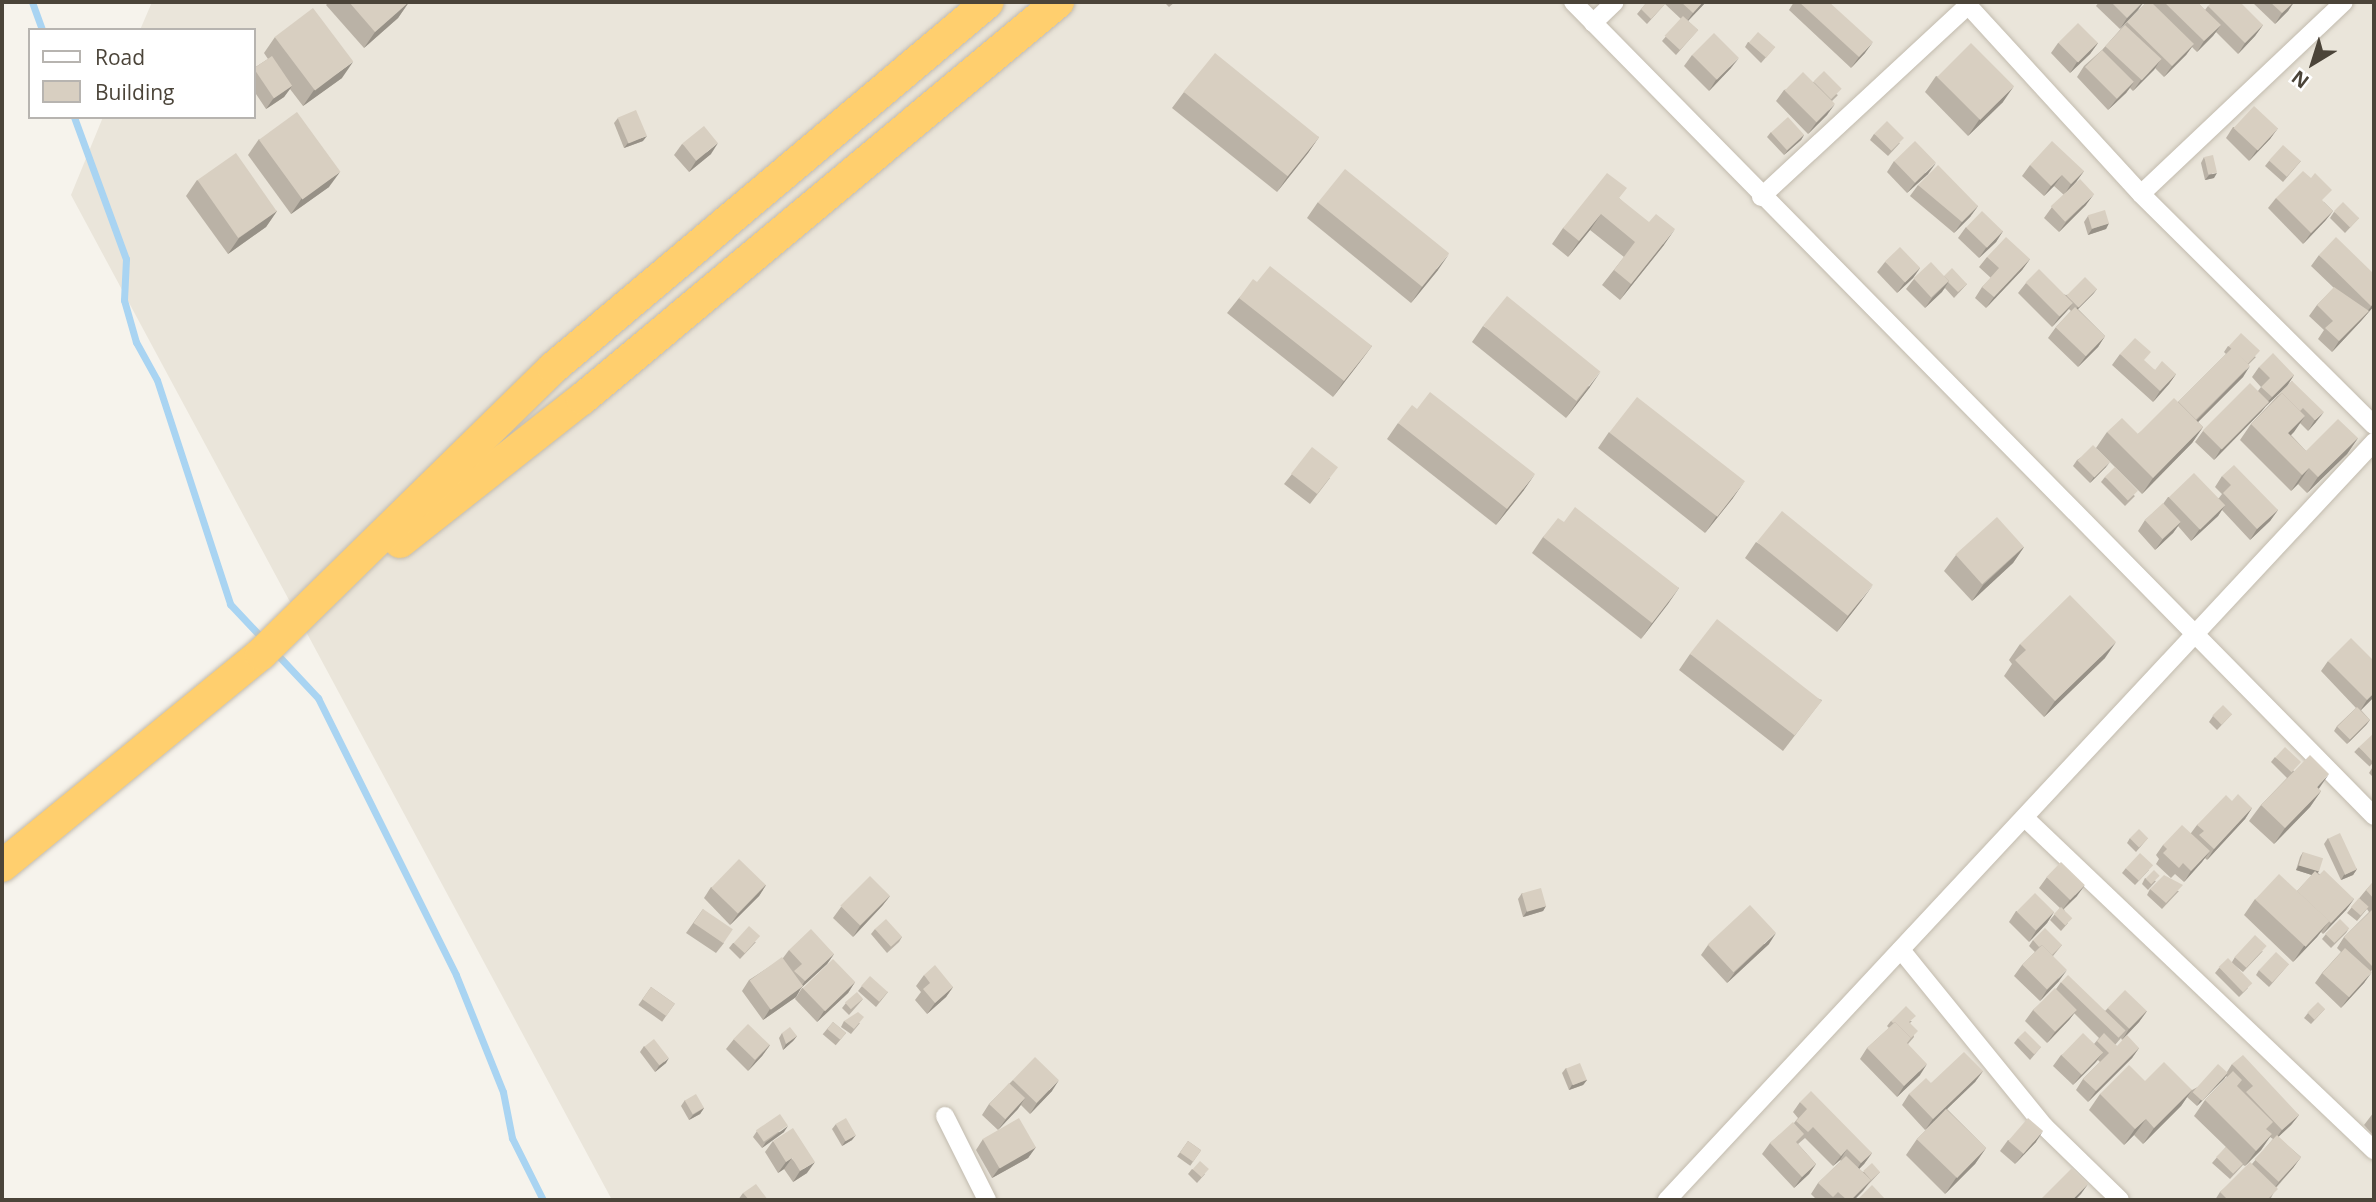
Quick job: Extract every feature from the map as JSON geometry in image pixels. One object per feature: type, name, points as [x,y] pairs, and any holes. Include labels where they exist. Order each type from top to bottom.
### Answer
[{"type":"highway","points":[[269,646],[553,368],[988,2]]},
{"type":"highway","points":[[2,866],[269,646],[582,399],[1058,2]]},
{"type":"street","points":[[1573,2],[1761,197],[2198,634],[2374,816]]},
{"type":"street","points":[[1593,23],[1615,2]]},
{"type":"street","points":[[2141,194],[2344,2]]},
{"type":"street","points":[[1761,197],[1967,4],[2141,194],[2374,425]]},
{"type":"street","points":[[1667,1200],[2198,634],[2374,442]]},
{"type":"street","points":[[2025,818],[2374,1150]]},
{"type":"street","points":[[1901,950],[2044,1126],[2120,1200]]},
{"type":"street","points":[[945,1116],[987,1200]]},
{"type":"shaded area","points":[[152,2],[2374,2],[2374,1200],[612,1200],[71,195],[102,119],[256,119],[256,28],[141,28]]},
{"type":"building","points":[[349,2],[409,2],[375,32]]},
{"type":"building","points":[[1647,2],[1667,2],[1651,19],[1641,9]]},
{"type":"building","points":[[1681,2],[1703,2],[1693,13]]},
{"type":"building","points":[[1799,2],[1829,2],[1873,42],[1859,57]]},
{"type":"building","points":[[2111,2],[2143,2],[2127,18]]},
{"type":"building","points":[[2147,2],[2151,2],[2194,44],[2172,66],[2127,22]]},
{"type":"building","points":[[2164,2],[2197,2],[2221,25],[2204,41]]},
{"type":"building","points":[[2212,2],[2240,2],[2263,25],[2245,43],[2208,6]]},
{"type":"building","points":[[2270,2],[2294,2],[2282,13]]},
{"type":"building","points":[[313,8],[353,62],[315,90],[275,37]]},
{"type":"building","points":[[1683,16],[1698,30],[1680,50],[1665,36]]},
{"type":"building","points":[[2078,23],[2098,43],[2078,63],[2058,43]]},
{"type":"building","points":[[2125,25],[2162,59],[2142,80],[2105,46]]},
{"type":"building","points":[[1758,32],[1775,47],[1766,58],[1749,43]]},
{"type":"building","points":[[1714,33],[1739,58],[1717,80],[1692,55]]},
{"type":"building","points":[[1971,43],[2014,86],[1980,120],[1937,77]]},
{"type":"building","points":[[2102,50],[2134,82],[2117,99],[2085,67]]},
{"type":"building","points":[[1215,53],[1319,137],[1288,176],[1184,92]]},
{"type":"building","points":[[272,56],[292,86],[274,98],[256,72],[256,67]]},
{"type":"building","points":[[1824,71],[1842,89],[1831,99],[1813,82]]},
{"type":"building","points":[[1803,72],[1835,104],[1816,122],[1785,90]]},
{"type":"building","points":[[2254,106],[2278,129],[2258,150],[2234,128]]},
{"type":"building","points":[[636,110],[647,136],[629,144],[618,118]]},
{"type":"building","points":[[297,112],[340,172],[302,199],[259,140]]},
{"type":"building","points":[[1788,117],[1804,135],[1787,150],[1771,132]]},
{"type":"building","points":[[1887,121],[1904,138],[1891,151],[1874,134]]},
{"type":"building","points":[[704,126],[718,143],[696,161],[682,144]]},
{"type":"building","points":[[1915,141],[1936,163],[1915,183],[1894,161]]},
{"type":"building","points":[[2052,141],[2084,171],[2071,184],[2062,175],[2051,186],[2030,165]]},
{"type":"building","points":[[2283,145],[2301,161],[2287,177],[2269,161]]},
{"type":"building","points":[[236,153],[277,211],[238,238],[197,180]]},
{"type":"building","points":[[2213,155],[2217,173],[2208,175],[2204,157]]},
{"type":"building","points":[[1938,165],[1978,206],[1962,222],[1918,185]]},
{"type":"building","points":[[1345,169],[1449,253],[1422,287],[1318,202]]},
{"type":"building","points":[[2303,171],[2311,178],[2315,173],[2332,190],[2322,200],[2333,211],[2311,233],[2276,198]]},
{"type":"building","points":[[1607,173],[1627,188],[1619,198],[1649,222],[1656,214],[1675,229],[1631,284],[1614,270],[1635,242],[1601,214],[1579,241],[1563,228]]},
{"type":"building","points":[[2080,179],[2094,194],[2065,222],[2051,206]]},
{"type":"building","points":[[2343,202],[2359,218],[2350,227],[2334,211]]},
{"type":"building","points":[[2105,210],[2109,223],[2092,229],[2088,215]]},
{"type":"building","points":[[1982,211],[2003,231],[1987,248],[1966,228]]},
{"type":"building","points":[[2006,237],[2030,259],[1994,297],[1982,287],[1999,268],[1987,257]]},
{"type":"building","points":[[2336,237],[2374,274],[2374,303],[2371,306],[2319,255]]},
{"type":"building","points":[[1900,247],[1920,268],[1905,282],[1885,262]]},
{"type":"building","points":[[1931,262],[1949,281],[1931,297],[1913,278]]},
{"type":"building","points":[[1270,266],[1372,346],[1344,381],[1239,298],[1253,279],[1257,282]]},
{"type":"building","points":[[1952,268],[1967,284],[1958,292],[1944,276]]},
{"type":"building","points":[[2039,269],[2073,303],[2060,316],[2026,282]]},
{"type":"building","points":[[2085,277],[2097,289],[2079,307],[2067,295]]},
{"type":"building","points":[[2334,287],[2369,311],[2339,341],[2325,328],[2333,321],[2317,305]]},
{"type":"building","points":[[1507,296],[1600,372],[1576,401],[1483,326]]},
{"type":"building","points":[[2075,307],[2105,336],[2086,356],[2056,327]]},
{"type":"building","points":[[2241,333],[2260,351],[2248,364],[2229,346]]},
{"type":"building","points":[[2135,338],[2151,352],[2144,360],[2155,370],[2162,361],[2176,374],[2160,391],[2120,354]]},
{"type":"building","points":[[2232,348],[2250,366],[2196,419],[2178,402]]},
{"type":"building","points":[[2273,353],[2294,375],[2272,397],[2261,387],[2270,378],[2259,367]]},
{"type":"building","points":[[2292,381],[2324,412],[2315,420],[2303,408],[2300,411],[2282,393],[2278,396]]},
{"type":"building","points":[[2250,383],[2269,402],[2222,449],[2203,430]]},
{"type":"building","points":[[1430,392],[1535,474],[1507,509],[1398,423],[1412,405],[1417,409]]},
{"type":"building","points":[[2282,393],[2305,416],[2288,433],[2306,451],[2338,419],[2358,438],[2318,477],[2309,468],[2302,475],[2251,424]]},
{"type":"building","points":[[1637,397],[1745,481],[1717,517],[1609,432]]},
{"type":"building","points":[[2174,398],[2203,427],[2153,478],[2107,432],[2122,418],[2138,434]]},
{"type":"building","points":[[2093,445],[2110,462],[2094,478],[2077,461]]},
{"type":"building","points":[[1312,447],[1338,467],[1317,494],[1291,474]]},
{"type":"building","points":[[2234,465],[2278,510],[2257,529],[2223,493],[2231,485],[2222,476]]},
{"type":"building","points":[[2115,467],[2138,491],[2128,500],[2105,477]]},
{"type":"building","points":[[2194,473],[2225,505],[2200,530],[2169,497]]},
{"type":"building","points":[[2163,503],[2181,522],[2162,539],[2145,520]]},
{"type":"building","points":[[1575,507],[1679,588],[1652,623],[1543,537],[1558,518],[1564,522]]},
{"type":"building","points":[[1782,511],[1873,585],[1848,616],[1757,542]]},
{"type":"building","points":[[1997,517],[2024,547],[1982,584],[1955,554]]},
{"type":"building","points":[[2070,595],[2116,642],[2055,701],[2015,660],[2026,650],[2020,644]]},
{"type":"building","points":[[1717,619],[1822,701],[1795,736],[1690,654]]},
{"type":"building","points":[[2351,638],[2374,661],[2374,693],[2367,700],[2328,661]]},
{"type":"building","points":[[2223,705],[2232,714],[2222,725],[2212,716]]},
{"type":"building","points":[[2357,707],[2370,720],[2350,740],[2337,727]]},
{"type":"building","points":[[2374,733],[2374,761],[2373,762],[2359,747]]},
{"type":"building","points":[[2285,747],[2301,762],[2292,772],[2275,757]]},
{"type":"building","points":[[2310,755],[2329,774],[2317,787],[2321,791],[2285,828],[2261,805]]},
{"type":"building","points":[[2238,794],[2252,808],[2214,849],[2199,835],[2204,831],[2197,825],[2226,795],[2232,801]]},
{"type":"building","points":[[2182,825],[2210,851],[2191,871],[2183,863],[2179,868],[2163,853],[2167,849],[2163,845]]},
{"type":"building","points":[[2139,829],[2148,838],[2139,847],[2130,838]]},
{"type":"building","points":[[2340,833],[2357,869],[2345,875],[2328,838]]},
{"type":"building","points":[[2303,852],[2323,858],[2319,872],[2299,865]]},
{"type":"building","points":[[2140,853],[2153,865],[2139,881],[2126,868]]},
{"type":"building","points":[[739,859],[766,885],[738,913],[711,888]]},
{"type":"building","points":[[2061,862],[2085,885],[2070,900],[2046,877]]},
{"type":"building","points":[[2154,870],[2160,876],[2151,884],[2146,878]]},
{"type":"building","points":[[2324,870],[2354,899],[2331,923],[2297,891],[2315,871],[2319,875]]},
{"type":"building","points":[[2279,874],[2329,921],[2306,947],[2255,900]]},
{"type":"building","points":[[2164,875],[2183,885],[2166,903],[2150,889]]},
{"type":"building","points":[[870,876],[890,896],[860,925],[840,906]]},
{"type":"building","points":[[2374,881],[2374,899],[2366,890]]},
{"type":"building","points":[[1541,888],[1546,906],[1527,912],[1522,894]]},
{"type":"building","points":[[2035,893],[2054,912],[2036,930],[2017,911]]},
{"type":"building","points":[[2359,898],[2369,907],[2361,916],[2351,907]]},
{"type":"building","points":[[1750,905],[1776,933],[1733,972],[1708,945]]},
{"type":"building","points":[[2061,907],[2072,918],[2065,925],[2054,914]]},
{"type":"building","points":[[703,909],[733,929],[723,943],[693,923]]},
{"type":"building","points":[[2372,910],[2374,964],[2372,966],[2344,937]]},
{"type":"building","points":[[886,919],[902,937],[891,947],[875,929]]},
{"type":"building","points":[[2340,919],[2349,928],[2334,943],[2325,934]]},
{"type":"building","points":[[749,926],[760,936],[745,953],[734,943]]},
{"type":"building","points":[[2045,928],[2062,945],[2052,955],[2033,940]]},
{"type":"building","points":[[811,929],[834,954],[805,981],[794,971],[802,964],[789,950]]},
{"type":"building","points":[[2255,935],[2267,946],[2246,968],[2235,957]]},
{"type":"building","points":[[2042,945],[2067,970],[2047,990],[2022,965]]},
{"type":"building","points":[[2345,948],[2372,972],[2349,997],[2322,973]]},
{"type":"building","points":[[2276,952],[2289,964],[2272,983],[2259,970]]},
{"type":"building","points":[[782,957],[803,986],[771,1010],[750,981]]},
{"type":"building","points":[[2228,958],[2252,983],[2243,992],[2219,967]]},
{"type":"building","points":[[833,959],[855,982],[825,1011],[803,988]]},
{"type":"building","points":[[935,965],[953,987],[935,1003],[923,989],[930,983],[924,975]]},
{"type":"building","points":[[2068,975],[2126,1031],[2119,1038],[2061,982]]},
{"type":"building","points":[[870,976],[888,992],[879,1002],[861,986]]},
{"type":"building","points":[[651,987],[675,1004],[666,1016],[642,999]]},
{"type":"building","points":[[2055,988],[2077,1010],[2055,1032],[2033,1010]]},
{"type":"building","points":[[2125,990],[2147,1011],[2129,1029],[2108,1008]]},
{"type":"building","points":[[857,992],[863,999],[851,1009],[845,1002]]},
{"type":"building","points":[[2318,1002],[2325,1009],[2314,1020],[2307,1013]]},
{"type":"building","points":[[1906,1006],[1916,1016],[1909,1022],[1918,1031],[1911,1038],[1891,1021]]},
{"type":"building","points":[[858,1012],[864,1017],[854,1029],[844,1021]]},
{"type":"building","points":[[833,1022],[846,1033],[840,1040],[827,1029]]},
{"type":"building","points":[[1895,1022],[1911,1038],[1907,1043],[1927,1064],[1904,1086],[1867,1048]]},
{"type":"building","points":[[748,1024],[770,1045],[755,1060],[733,1039]]},
{"type":"building","points":[[790,1027],[797,1036],[786,1044],[782,1033]]},
{"type":"building","points":[[2025,1031],[2041,1047],[2034,1054],[2018,1038]]},
{"type":"building","points":[[2083,1033],[2103,1052],[2082,1075],[2061,1055]]},
{"type":"building","points":[[2104,1033],[2117,1046],[2127,1035],[2139,1048],[2096,1091],[2083,1079],[2109,1053],[2097,1041]]},
{"type":"building","points":[[654,1039],[669,1058],[659,1065],[645,1046]]},
{"type":"building","points":[[1964,1052],[1983,1071],[1933,1119],[1909,1094],[1926,1078],[1931,1083]]},
{"type":"building","points":[[2243,1055],[2299,1115],[2282,1130],[2246,1092],[2253,1086],[2232,1064]]},
{"type":"building","points":[[1035,1057],[1059,1080],[1037,1103],[1013,1080]]},
{"type":"building","points":[[2164,1062],[2192,1090],[2154,1128],[2146,1119],[2135,1129],[2100,1094],[2129,1065],[2145,1081]]},
{"type":"building","points":[[1580,1063],[1587,1080],[1573,1085],[1566,1069]]},
{"type":"building","points":[[2218,1064],[2228,1073],[2202,1101],[2193,1092]]},
{"type":"building","points":[[2233,1071],[2242,1080],[2237,1086],[2273,1122],[2266,1129],[2272,1134],[2256,1151],[2205,1100]]},
{"type":"building","points":[[1009,1083],[1025,1098],[1005,1119],[989,1104]]},
{"type":"building","points":[[1811,1091],[1872,1153],[1861,1163],[1847,1149],[1841,1156],[1813,1127],[1808,1132],[1796,1121],[1807,1109],[1800,1102]]},
{"type":"building","points":[[696,1094],[704,1108],[693,1114],[685,1100]]},
{"type":"building","points":[[1946,1109],[1986,1148],[1957,1178],[1917,1139]]},
{"type":"building","points":[[780,1114],[788,1126],[764,1142],[756,1130]]},
{"type":"building","points":[[846,1118],[856,1135],[846,1141],[836,1124]]},
{"type":"building","points":[[1019,1118],[1036,1147],[1000,1168],[983,1139]]},
{"type":"building","points":[[2028,1118],[2043,1131],[2023,1154],[2008,1141]]},
{"type":"building","points":[[1793,1122],[1804,1134],[1796,1142],[1816,1164],[1802,1177],[1770,1143]]},
{"type":"building","points":[[793,1128],[815,1162],[800,1171],[792,1158],[786,1162],[773,1141]]},
{"type":"building","points":[[2277,1135],[2301,1158],[2279,1182],[2254,1159]]},
{"type":"building","points":[[1188,1141],[1201,1150],[1193,1162],[1180,1152]]},
{"type":"building","points":[[2226,1147],[2243,1164],[2233,1174],[2216,1157]]},
{"type":"building","points":[[1846,1156],[1871,1180],[1851,1200],[1838,1192],[1833,1197],[1818,1183]]},
{"type":"building","points":[[1200,1161],[1209,1169],[1202,1177],[1193,1169]]},
{"type":"building","points":[[2250,1162],[2278,1189],[2267,1200],[2228,1200],[2220,1192]]},
{"type":"building","points":[[1872,1163],[1880,1172],[1871,1180],[1863,1171]]},
{"type":"building","points":[[2072,1168],[2088,1184],[2072,1200],[2040,1200]]},
{"type":"building","points":[[756,1184],[768,1200],[749,1200],[743,1193]]},
{"type":"building","points":[[1872,1185],[1886,1200],[1857,1200]]},
{"type":"waterway","points":[[32,2],[41,28]]},
{"type":"waterway","points":[[75,119],[126,259],[124,300],[136,342],[157,380],[230,604],[263,639]]},
{"type":"waterway","points":[[273,650],[318,698],[456,975],[503,1092],[512,1138],[543,1200]]}]
